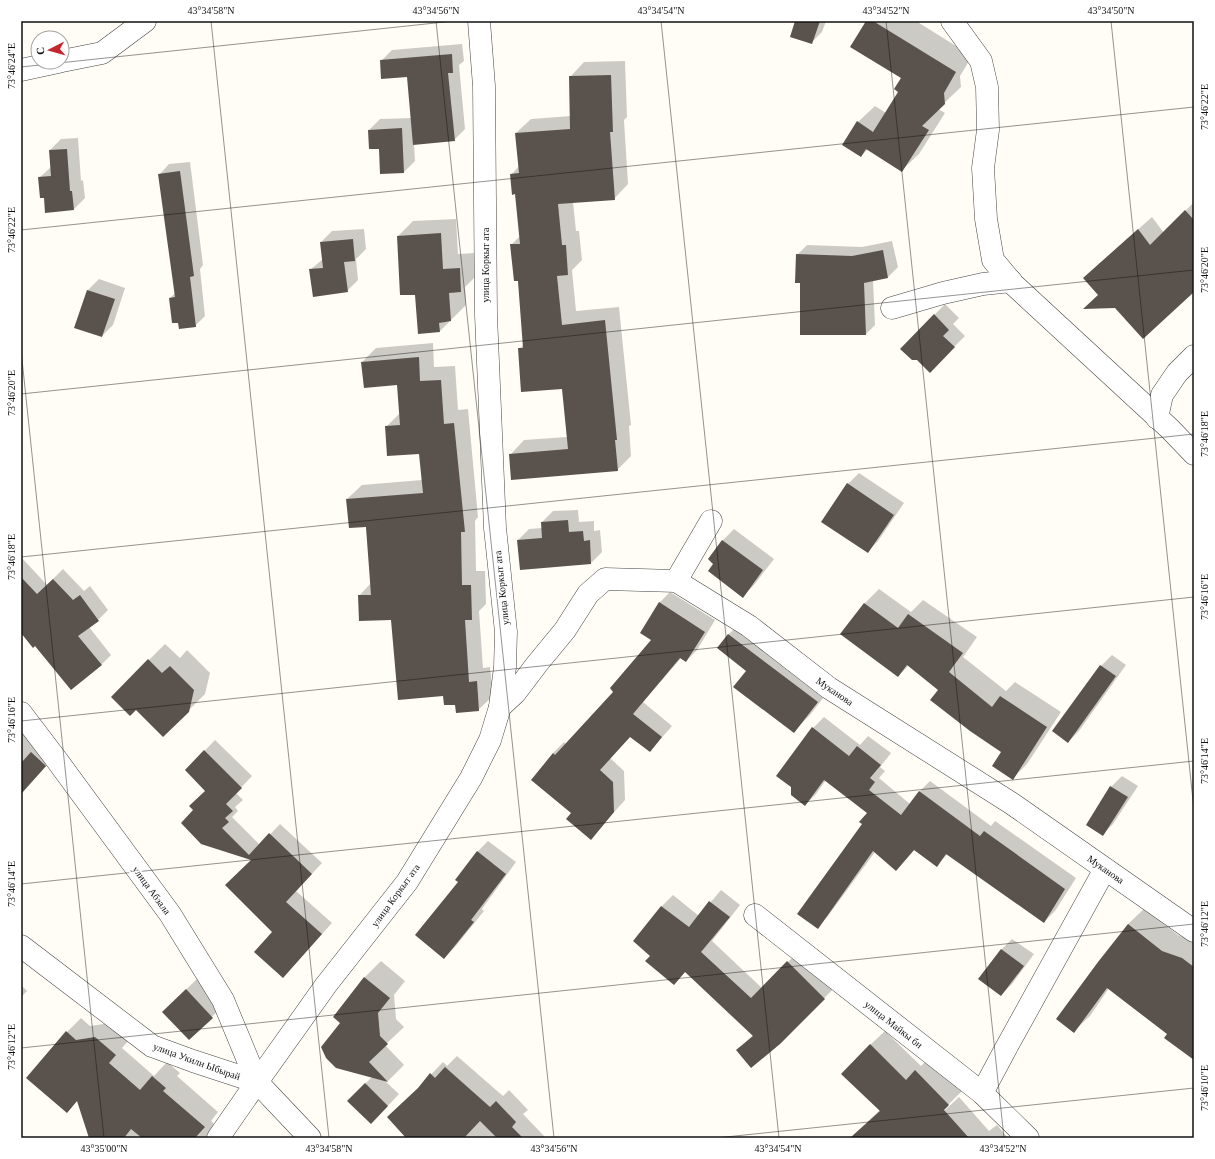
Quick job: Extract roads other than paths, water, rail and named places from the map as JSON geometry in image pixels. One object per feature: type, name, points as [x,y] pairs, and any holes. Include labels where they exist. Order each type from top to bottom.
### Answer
[{"type":"street","points":[[70,59],[102,53],[145,21]]},
{"type":"street","points":[[952,21],[981,61],[987,87],[988,130],[983,168],[986,219],[993,260],[1011,281],[1158,418],[1194,454]]},
{"type":"street","name":"улица Коркыт ата","points":[[218,1138],[326,986],[408,882],[471,778],[490,740],[500,707],[506,667],[506,632],[494,528],[486,315],[484,86],[481,23]]},
{"type":"street","points":[[892,308],[943,293],[983,284],[1011,281]]},
{"type":"street","points":[[1158,418],[1162,396],[1177,373],[1194,356]]},
{"type":"street","points":[[500,707],[516,693],[565,630],[588,594],[605,579],[676,581],[711,521]]},
{"type":"street","name":"Муканова","points":[[676,581],[749,626],[829,688],[1011,803],[1194,931]]},
{"type":"street","name":"улица Абзала","points":[[21,714],[170,914],[223,1000],[257,1082]]},
{"type":"street","points":[[982,1093],[1105,869]]},
{"type":"street","name":"улица Майкы би","points":[[755,915],[982,1093],[1028,1138]]},
{"type":"street","name":"улица Укили Ыбырай","points":[[21,946],[152,1046],[257,1082],[310,1138]]}]
